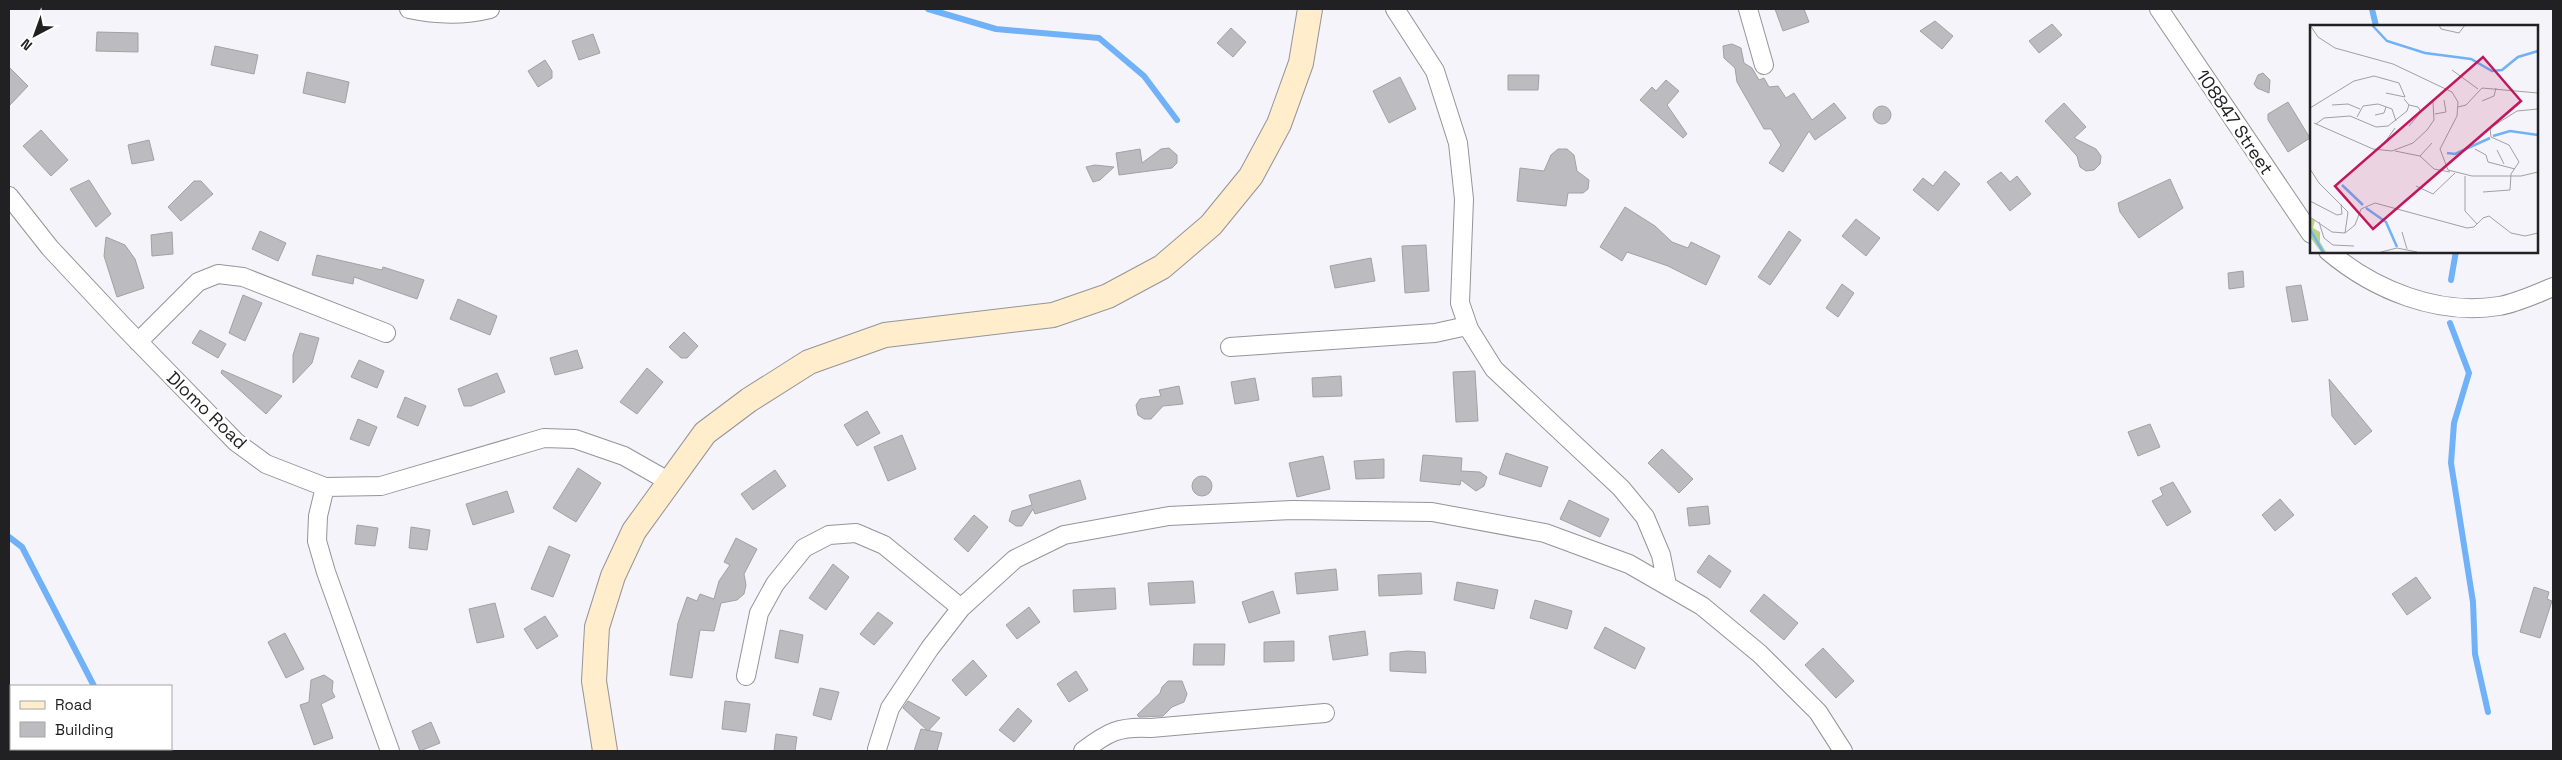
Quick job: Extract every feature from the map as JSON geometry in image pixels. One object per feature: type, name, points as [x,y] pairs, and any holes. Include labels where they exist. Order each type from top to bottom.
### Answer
[{"type":"street","points":[[409,9],[438,15],[470,14],[490,9]]},
{"type":"street","points":[[605,751],[594,681],[598,627],[614,576],[634,531],[668,481],[705,433],[749,400],[809,362],[885,335],[1053,315],[1108,296],[1162,267],[1211,226],[1251,176],[1279,124],[1301,63],[1310,9]]},
{"type":"street","points":[[1395,9],[1434,71],[1458,143],[1464,199],[1460,303],[1467,326],[1494,369],[1622,488],[1645,517],[1661,555],[1666,585]]},
{"type":"street","points":[[1748,9],[1764,65]]},
{"type":"street","name":"108847 Street","points":[[2159,9],[2310,233]]},
{"type":"street","name":"Dlomo Road","points":[[9,196],[50,248],[138,342],[236,442],[266,464],[325,486],[381,486],[544,438],[575,438],[604,448],[668,481]]},
{"type":"street","points":[[2329,252],[2352,271],[2377,284],[2422,301],[2457,307],[2499,306],[2553,287]]},
{"type":"street","points":[[138,342],[198,282],[218,274],[242,276],[386,333]]},
{"type":"street","points":[[1230,347],[1435,333],[1467,326]]},
{"type":"street","points":[[325,486],[318,516],[317,541],[326,572],[390,751]]},
{"type":"street","points":[[878,749],[890,708],[930,648],[961,608],[1014,559],[1064,535],[1169,516],[1293,510],[1432,512],[1545,534],[1629,564],[1702,606],[1760,654],[1818,712],[1844,751]]},
{"type":"street","points":[[746,676],[759,613],[775,584],[804,548],[829,535],[856,533],[884,544],[961,608]]},
{"type":"street","points":[[1083,751],[1105,734],[1129,726],[1151,728],[1325,714]]},
{"type":"building","points":[[1775,9],[1804,9],[1809,22],[1783,31]]},
{"type":"building","points":[[1935,21],[1953,36],[1942,49],[1920,31]]},
{"type":"building","points":[[2052,24],[2062,35],[2039,53],[2029,41]]},
{"type":"building","points":[[1231,28],[1246,42],[1233,57],[1217,43]]},
{"type":"building","points":[[97,32],[138,33],[138,52],[96,51]]},
{"type":"building","points":[[593,34],[600,53],[579,60],[572,41]]},
{"type":"building","points":[[1732,44],[1741,48],[1744,63],[1752,68],[1759,80],[1764,78],[1769,87],[1778,86],[1786,98],[1794,93],[1812,120],[1834,103],[1846,118],[1815,140],[1809,131],[1783,172],[1769,163],[1781,145],[1771,129],[1764,129],[1737,82],[1735,68],[1724,58],[1723,46]]},
{"type":"building","points":[[215,46],[258,55],[254,74],[211,65]]},
{"type":"building","points":[[545,60],[552,71],[552,78],[538,87],[528,71]]},
{"type":"building","points":[[9,67],[28,86],[9,106]]},
{"type":"building","points":[[307,72],[349,82],[345,103],[303,93]]},
{"type":"building","points":[[2263,73],[2270,80],[2269,93],[2257,88],[2254,84],[2258,75]]},
{"type":"building","points":[[1508,75],[1539,75],[1538,90],[1508,90]]},
{"type":"building","points":[[1400,77],[1416,109],[1389,123],[1373,91]]},
{"type":"building","points":[[1666,80],[1679,91],[1667,105],[1687,134],[1683,138],[1640,100],[1652,87],[1656,91]]},
{"type":"building","points":[[2288,102],[2310,138],[2288,152],[2268,120],[2268,114]]},
{"type":"building","points":[[2064,103],[2086,127],[2074,138],[2096,149],[2101,156],[2100,164],[2094,170],[2086,171],[2080,167],[2077,156],[2045,121]]},
{"type":"building","points":[[1882,106],[1888,109],[1891,115],[1888,121],[1882,124],[1876,121],[1873,115],[1876,109]]},
{"type":"building","points":[[41,130],[68,160],[51,176],[23,146]]},
{"type":"building","points":[[149,140],[154,160],[132,164],[128,145]]},
{"type":"building","points":[[1169,148],[1177,155],[1177,163],[1172,168],[1119,175],[1116,153],[1140,149],[1142,163],[1161,149]]},
{"type":"building","points":[[1558,149],[1567,149],[1574,155],[1577,171],[1589,180],[1588,189],[1583,193],[1568,193],[1566,206],[1517,201],[1520,168],[1544,171],[1551,155]]},
{"type":"building","points":[[1095,165],[1114,167],[1100,180],[1093,182],[1086,167]]},
{"type":"building","points":[[1945,171],[1960,184],[1938,211],[1913,190],[1923,178],[1933,186]]},
{"type":"building","points":[[2001,172],[2010,182],[2017,176],[2031,194],[2010,211],[1987,182]]},
{"type":"building","points":[[2170,179],[2183,208],[2139,238],[2120,212],[2118,203]]},
{"type":"building","points":[[89,180],[111,214],[96,227],[70,189]]},
{"type":"building","points":[[194,181],[201,181],[213,194],[181,221],[168,207]]},
{"type":"building","points":[[1625,207],[1655,226],[1672,242],[1688,248],[1691,242],[1720,256],[1706,285],[1668,266],[1627,252],[1622,261],[1600,247]]},
{"type":"building","points":[[1856,219],[1880,238],[1866,256],[1842,236]]},
{"type":"building","points":[[260,231],[286,243],[278,261],[252,249]]},
{"type":"building","points":[[1789,231],[1801,240],[1770,285],[1758,277]]},
{"type":"building","points":[[172,232],[173,254],[152,256],[151,235]]},
{"type":"building","points":[[106,237],[125,245],[135,259],[144,288],[117,297],[104,256]]},
{"type":"building","points":[[1426,245],[1429,291],[1405,293],[1402,246]]},
{"type":"building","points":[[317,255],[382,270],[383,267],[424,280],[417,299],[354,277],[353,284],[312,275]]},
{"type":"building","points":[[1371,258],[1375,281],[1335,288],[1330,266]]},
{"type":"building","points":[[2243,271],[2244,287],[2229,289],[2228,273]]},
{"type":"building","points":[[1842,284],[1854,293],[1838,317],[1826,308]]},
{"type":"building","points":[[2301,285],[2308,320],[2292,322],[2286,287]]},
{"type":"building","points":[[243,295],[262,303],[245,341],[229,333]]},
{"type":"building","points":[[458,299],[497,316],[490,335],[450,319]]},
{"type":"building","points":[[200,330],[226,344],[218,358],[192,343]]},
{"type":"building","points":[[684,332],[698,346],[687,358],[681,358],[669,347]]},
{"type":"building","points":[[300,333],[319,338],[312,363],[293,383],[293,355]]},
{"type":"building","points":[[577,350],[583,368],[555,375],[550,358]]},
{"type":"building","points":[[359,360],[384,371],[377,388],[351,377]]},
{"type":"building","points":[[647,368],[663,382],[637,414],[620,402]]},
{"type":"building","points":[[222,370],[282,396],[266,414],[221,373]]},
{"type":"building","points":[[1475,371],[1478,421],[1456,422],[1453,372]]},
{"type":"building","points":[[497,373],[505,392],[471,406],[464,406],[458,389]]},
{"type":"building","points":[[1341,376],[1342,396],[1313,397],[1312,378]]},
{"type":"building","points":[[1255,378],[1259,400],[1235,404],[1231,382]]},
{"type":"building","points":[[2329,379],[2372,431],[2355,445],[2332,416]]},
{"type":"building","points":[[1179,386],[1183,404],[1163,406],[1151,419],[1144,419],[1138,415],[1136,405],[1140,399],[1161,396],[1159,390]]},
{"type":"building","points":[[405,397],[426,406],[418,426],[397,417]]},
{"type":"building","points":[[867,411],[880,433],[857,446],[844,425]]},
{"type":"building","points":[[358,419],[377,427],[369,446],[350,439]]},
{"type":"building","points":[[2150,424],[2160,447],[2138,456],[2128,432]]},
{"type":"building","points":[[902,435],[916,469],[888,481],[874,447]]},
{"type":"building","points":[[1662,449],[1693,479],[1679,493],[1648,463]]},
{"type":"building","points":[[1506,453],[1548,467],[1541,487],[1499,474]]},
{"type":"building","points":[[1423,455],[1462,458],[1461,471],[1480,472],[1487,477],[1484,486],[1476,491],[1461,480],[1460,485],[1420,481]]},
{"type":"building","points":[[1323,456],[1330,489],[1297,497],[1289,463]]},
{"type":"building","points":[[1384,459],[1384,478],[1356,479],[1354,461]]},
{"type":"building","points":[[578,468],[601,483],[576,522],[553,508]]},
{"type":"building","points":[[775,470],[786,486],[753,510],[741,494]]},
{"type":"building","points":[[1202,476],[1209,479],[1212,486],[1209,493],[1202,496],[1195,493],[1192,486],[1195,479]]},
{"type":"building","points":[[1080,480],[1086,499],[1035,514],[1033,509],[1022,526],[1016,526],[1009,521],[1012,511],[1032,505],[1029,495]]},
{"type":"building","points":[[2173,482],[2191,512],[2167,526],[2152,501],[2163,495],[2160,488]]},
{"type":"building","points":[[507,491],[514,512],[473,525],[466,504]]},
{"type":"building","points":[[2280,499],[2294,515],[2275,531],[2262,515]]},
{"type":"building","points":[[1569,500],[1609,519],[1600,537],[1560,519]]},
{"type":"building","points":[[1708,506],[1710,524],[1689,526],[1687,508]]},
{"type":"building","points":[[974,515],[988,527],[968,552],[954,539]]},
{"type":"building","points":[[357,525],[378,528],[375,546],[355,544]]},
{"type":"building","points":[[411,527],[430,530],[427,550],[409,548]]},
{"type":"building","points":[[736,538],[757,549],[744,574],[746,585],[744,594],[737,600],[721,603],[714,631],[700,630],[692,678],[670,675],[678,623],[687,597],[697,601],[700,594],[714,599],[719,581],[730,565],[724,562]]},
{"type":"building","points":[[549,546],[570,555],[553,597],[531,589]]},
{"type":"building","points":[[1709,555],[1731,571],[1720,588],[1697,572]]},
{"type":"building","points":[[833,564],[849,577],[826,610],[809,598]]},
{"type":"building","points":[[1336,569],[1338,590],[1297,594],[1295,573]]},
{"type":"building","points":[[1421,573],[1422,594],[1379,596],[1378,575]]},
{"type":"building","points":[[2416,577],[2431,598],[2407,615],[2392,594]]},
{"type":"building","points":[[1193,581],[1195,603],[1150,605],[1148,583]]},
{"type":"building","points":[[1457,582],[1498,590],[1494,609],[1454,600]]},
{"type":"building","points":[[2534,587],[2549,592],[2547,599],[2552,601],[2540,638],[2520,632]]},
{"type":"building","points":[[1115,588],[1116,609],[1074,612],[1073,590]]},
{"type":"building","points":[[1273,591],[1280,613],[1249,623],[1242,602]]},
{"type":"building","points":[[1764,594],[1798,623],[1784,640],[1750,611]]},
{"type":"building","points":[[1535,600],[1572,611],[1567,629],[1530,618]]},
{"type":"building","points":[[495,603],[504,637],[477,643],[469,609]]},
{"type":"building","points":[[1029,607],[1040,622],[1017,639],[1006,625]]},
{"type":"building","points":[[878,612],[893,623],[874,645],[860,634]]},
{"type":"building","points":[[545,616],[558,636],[537,649],[524,629]]},
{"type":"building","points":[[1605,627],[1645,648],[1635,669],[1594,648]]},
{"type":"building","points":[[780,630],[803,635],[798,663],[775,658]]},
{"type":"building","points":[[1365,631],[1368,655],[1333,660],[1329,636]]},
{"type":"building","points":[[285,633],[304,669],[286,678],[268,642]]},
{"type":"building","points":[[1294,641],[1294,661],[1264,662],[1264,642]]},
{"type":"building","points":[[1194,644],[1225,644],[1224,665],[1193,665]]},
{"type":"building","points":[[1823,648],[1854,681],[1836,698],[1805,665]]},
{"type":"building","points":[[1407,651],[1425,652],[1426,673],[1390,671],[1390,653]]},
{"type":"building","points":[[973,660],[987,676],[966,696],[952,680]]},
{"type":"building","points":[[1076,671],[1088,690],[1069,702],[1057,684]]},
{"type":"building","points":[[324,675],[333,681],[332,691],[335,697],[321,704],[333,738],[314,745],[300,705],[309,702],[311,680]]},
{"type":"building","points":[[1168,681],[1182,681],[1187,694],[1184,702],[1172,707],[1163,716],[1139,717],[1137,715],[1160,693],[1162,687]]},
{"type":"building","points":[[820,688],[839,692],[831,720],[813,715]]},
{"type":"building","points":[[725,701],[750,704],[746,732],[722,729]]},
{"type":"building","points":[[908,701],[940,718],[928,731],[903,708]]},
{"type":"building","points":[[1018,708],[1032,721],[1014,742],[999,730]]},
{"type":"building","points":[[431,722],[440,743],[420,751],[412,731]]},
{"type":"building","points":[[921,729],[942,733],[937,751],[914,751]]},
{"type":"building","points":[[776,734],[797,737],[795,751],[774,751]]},
{"type":"waterway","points":[[928,9],[996,29],[1099,38],[1144,76],[1177,120]]},
{"type":"waterway","points":[[2372,9],[2376,25]]},
{"type":"waterway","points":[[2451,280],[2456,252]]},
{"type":"waterway","points":[[2450,323],[2469,373],[2454,423],[2451,463],[2473,602],[2475,654],[2488,712]]},
{"type":"waterway","points":[[9,537],[22,547],[93,685]]}]
